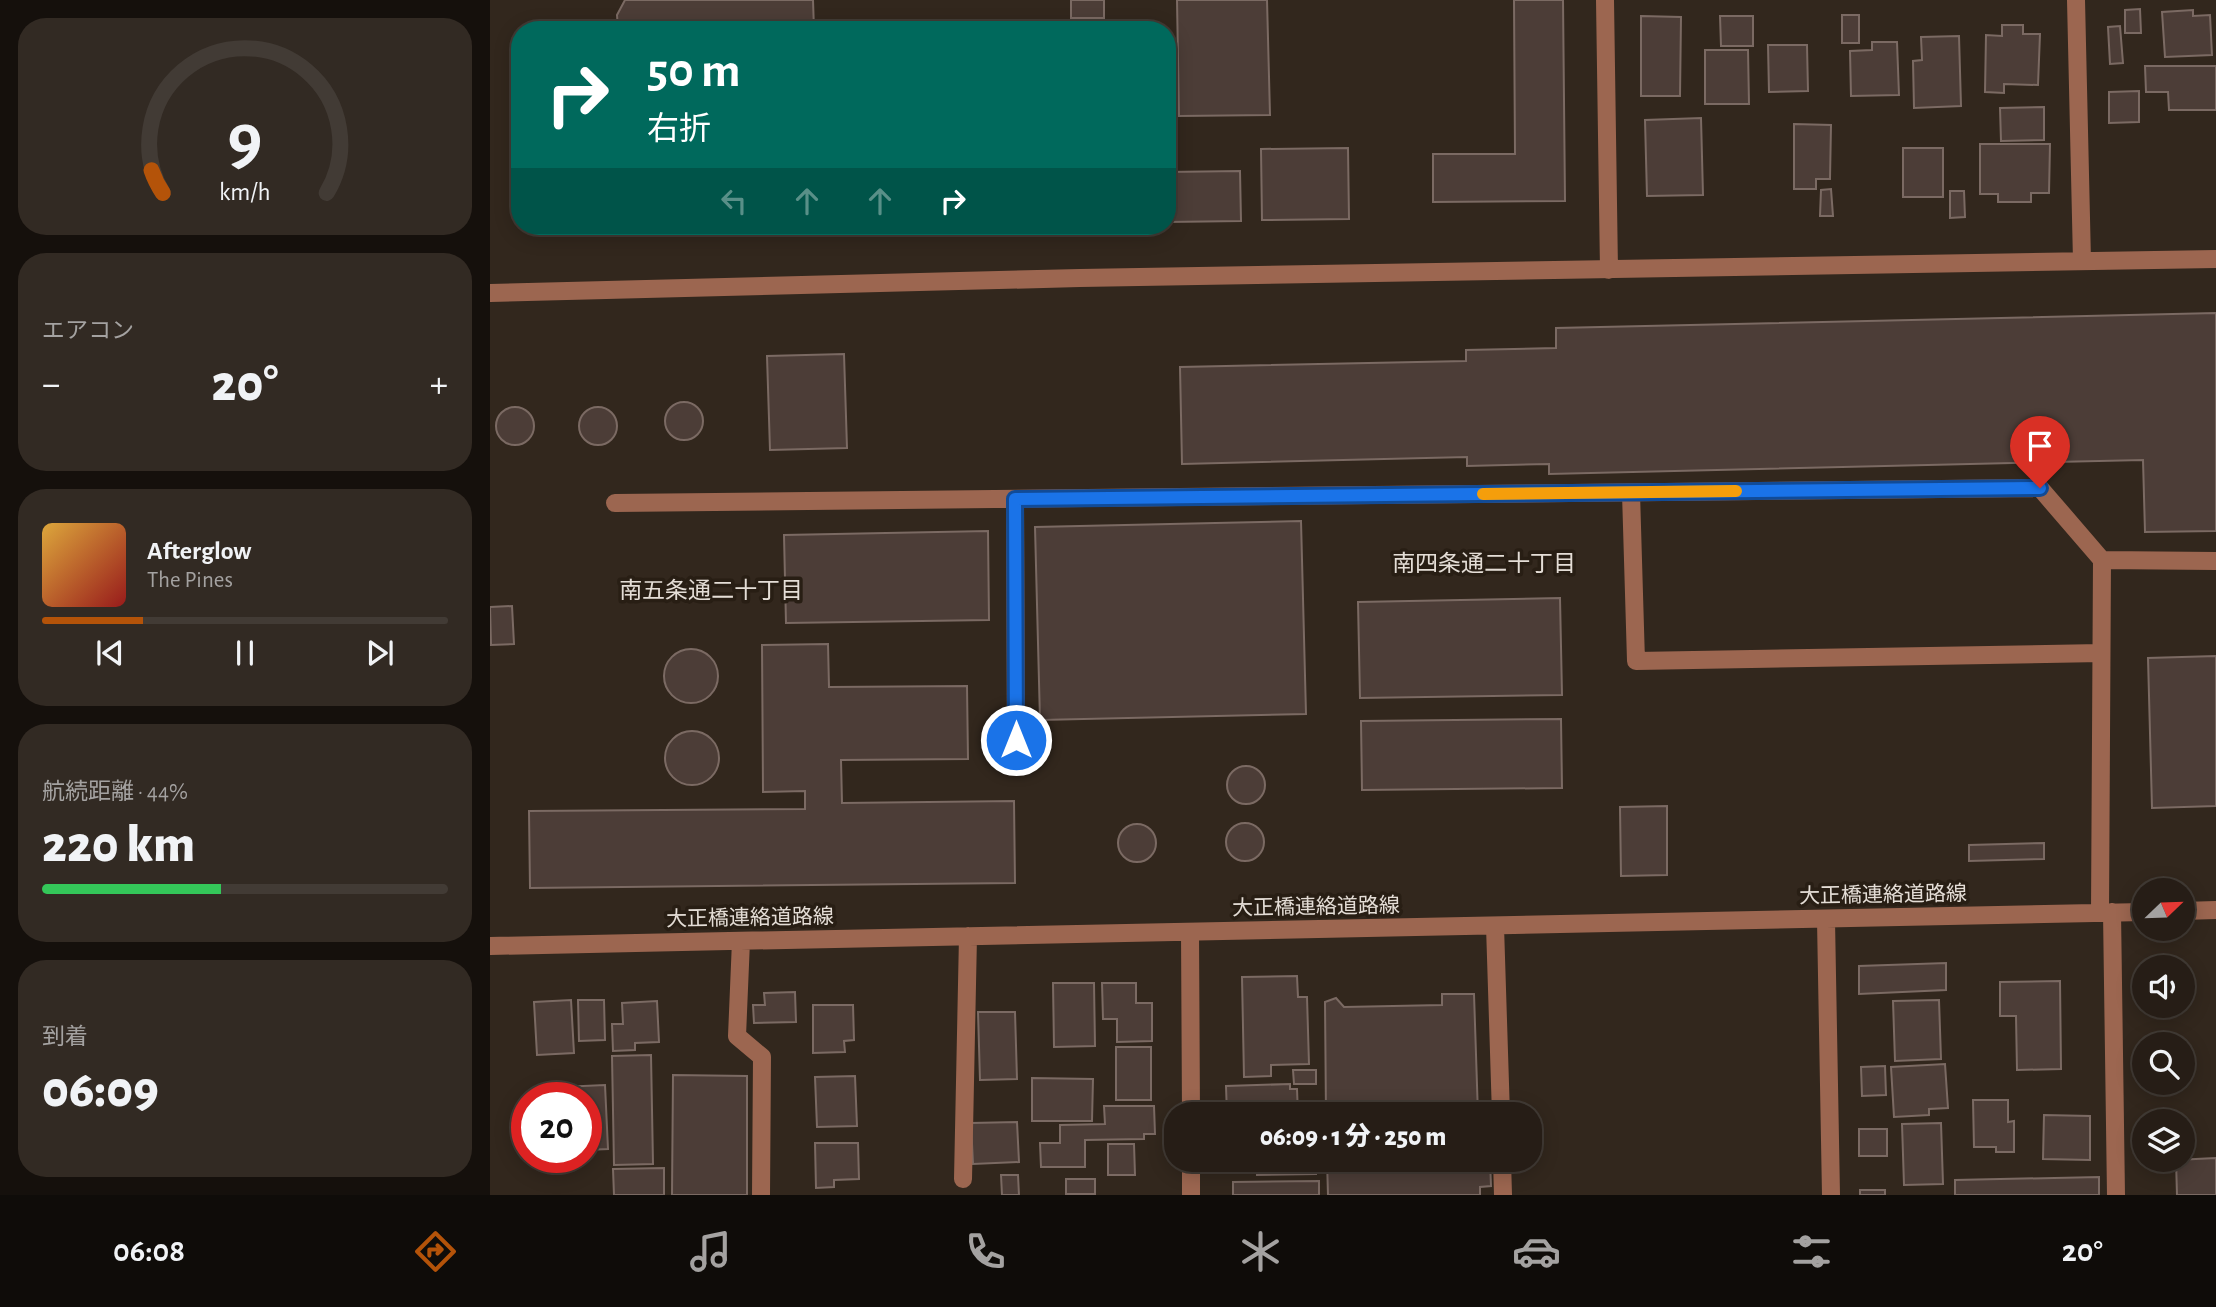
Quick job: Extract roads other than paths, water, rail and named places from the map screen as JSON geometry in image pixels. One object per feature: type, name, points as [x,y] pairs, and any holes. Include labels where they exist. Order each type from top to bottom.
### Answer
[{"type":"street","points":[[1605,0],[1609,270]]},
{"type":"street","points":[[2076,0],[2082,261]]},
{"type":"street","points":[[490,293],[2216,259]]},
{"type":"street","points":[[615,503],[2040,488],[2102,560],[2106,912],[2116,1195]]},
{"type":"street","points":[[1632,493],[1636,661],[2101,653]]},
{"type":"street","points":[[1015,499],[1016,740]]},
{"type":"street","points":[[2102,560],[2216,561]]},
{"type":"street","points":[[2195,911],[2216,910]]},
{"type":"street","name":"大正橋連絡道路線","points":[[490,946],[2132,912]]},
{"type":"street","points":[[1826,920],[1831,1195]]},
{"type":"street","points":[[1495,926],[1501,1102]]},
{"type":"street","points":[[1190,932],[1191,1102]]},
{"type":"street","points":[[963,1178],[968,936]]},
{"type":"street","points":[[741,941],[737,1037],[761,1057],[761,1195]]},
{"type":"street","points":[[1191,1172],[1191,1195]]},
{"type":"street","points":[[1502,1172],[1503,1195]]},
{"type":"district","name":"南四条通二十丁目","points":[[1484,564]]},
{"type":"district","name":"南五条通二十丁目","points":[[711,591]]}]
